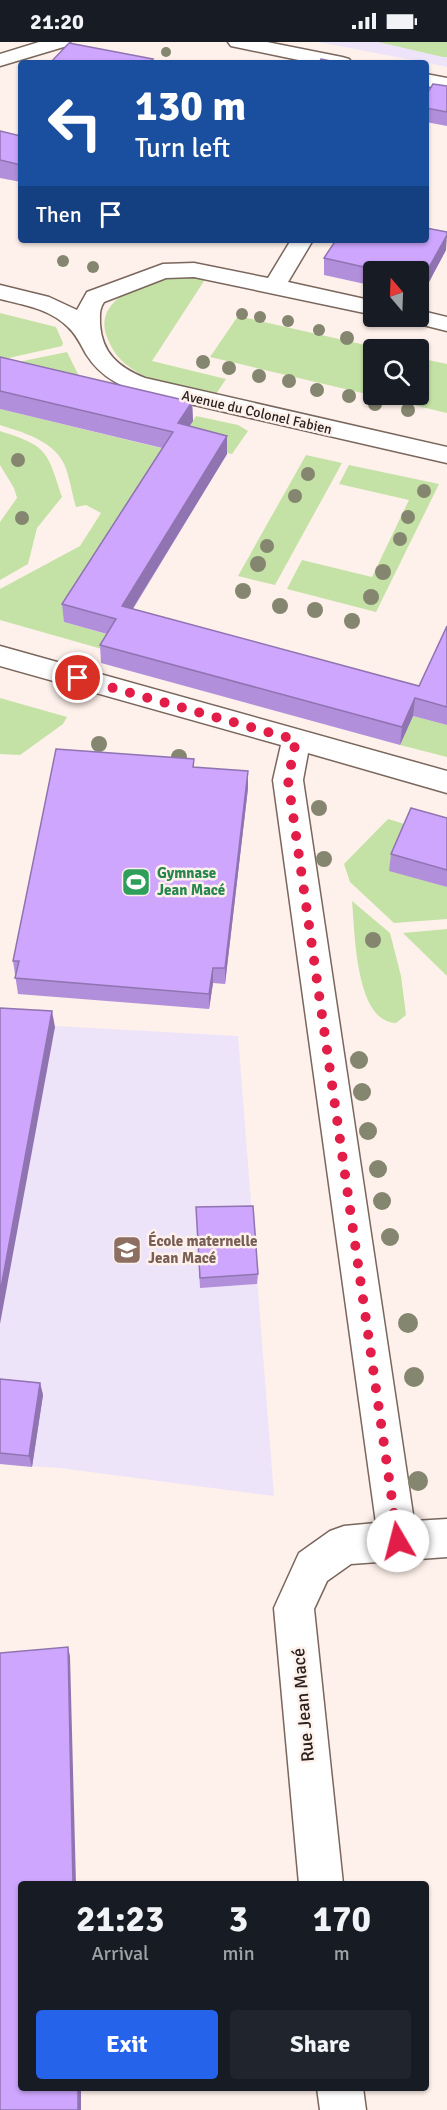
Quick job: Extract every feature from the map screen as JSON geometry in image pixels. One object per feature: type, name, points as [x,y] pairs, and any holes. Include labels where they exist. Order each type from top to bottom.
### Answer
[{"type":"street","points":[[0,60],[60,42]]},
{"type":"street","points":[[238,42],[327,60]]},
{"type":"street","points":[[429,81],[447,84]]},
{"type":"street","points":[[274,286],[300,243]]},
{"type":"street","points":[[0,276],[95,297],[163,271],[194,270],[363,306]]},
{"type":"street","name":"Avenue du Colonel Fabien","points":[[0,292],[50,304],[76,321],[89,334],[101,358],[126,380],[151,388],[447,455]]},
{"type":"street","points":[[89,334],[88,309],[95,297]]},
{"type":"street","points":[[429,320],[447,324]]},
{"type":"street","points":[[0,656],[447,782]]},
{"type":"street","points":[[296,740],[288,780],[398,1541],[447,1538]]},
{"type":"street","name":"Rue Jean Macé","points":[[321,1881],[294,1608],[313,1567],[344,1545],[398,1541]]},
{"type":"street","points":[[340,2091],[343,2110]]},
{"type":"shaded area","points":[[318,42],[447,42],[447,67],[429,63],[429,60],[412,60]]},
{"type":"shaded area","name":"École maternelle Jean Macé","points":[[0,1023],[238,1036],[274,1496],[60,1468],[0,1464]]},
{"type":"green space","points":[[378,42],[447,42],[447,57],[443,57]]},
{"type":"green space","points":[[189,276],[206,278],[152,361],[226,379],[214,397],[169,385],[137,372],[118,357],[107,337],[105,322],[109,309],[118,299],[145,285]]},
{"type":"green space","points":[[0,313],[56,327],[63,343],[62,346],[0,360]]},
{"type":"green space","points":[[238,316],[363,344],[363,393],[210,357]]},
{"type":"green space","points":[[67,352],[79,376],[8,364]]},
{"type":"green space","points":[[429,360],[447,364],[447,413],[413,405],[429,405]]},
{"type":"green space","points":[[0,409],[173,451],[64,622],[117,637],[109,651],[0,620],[0,589],[80,546],[101,513],[86,505],[76,507],[68,475],[58,455],[42,441],[0,425]]},
{"type":"green space","points":[[196,416],[238,425],[248,431],[232,454],[179,442]]},
{"type":"green space","points":[[0,431],[28,441],[43,452],[53,469],[62,497],[37,528],[28,564],[0,580],[0,522],[17,498],[14,488],[0,465]]},
{"type":"green space","points":[[306,455],[342,463],[275,585],[238,576]]},
{"type":"green space","points":[[349,465],[439,484],[376,612],[287,589],[302,560],[372,577],[409,500],[339,484]]},
{"type":"green space","points":[[0,698],[67,717],[63,724],[20,755],[0,754]]},
{"type":"green space","points":[[413,716],[447,725],[447,757],[400,745]]},
{"type":"green space","points":[[388,819],[408,825],[389,870],[447,887],[447,919],[394,923],[350,882],[344,864]]},
{"type":"green space","points":[[352,901],[390,933],[401,976],[406,1015],[396,1023],[382,1019],[372,1008],[365,992],[356,953]]},
{"type":"green space","points":[[447,929],[447,976],[403,933]]},
{"type":"building","points":[[69,43],[153,59],[152,60],[53,60]]},
{"type":"building","points":[[433,84],[447,86],[447,112],[429,109],[429,90]]},
{"type":"building","points":[[0,131],[18,135],[18,164],[0,160]]},
{"type":"building","points":[[429,229],[447,232],[429,267],[429,261],[363,261],[363,267],[324,258],[334,243],[429,243]]},
{"type":"building","points":[[0,357],[192,402],[178,423],[227,436],[122,606],[419,686],[447,626],[447,707],[415,698],[402,727],[100,645],[116,619],[62,604],[173,432],[0,391]]},
{"type":"building","name":"Gymnase Jean Macé","points":[[56,749],[194,759],[193,767],[248,771],[225,968],[213,968],[209,994],[15,978],[19,961],[13,961]]},
{"type":"building","points":[[411,808],[447,818],[447,870],[391,854]]},
{"type":"building","points":[[0,1008],[52,1011],[0,1293]]},
{"type":"building","points":[[253,1206],[258,1274],[200,1278],[196,1207]]},
{"type":"building","points":[[0,1379],[40,1383],[29,1456],[0,1453]]},
{"type":"building","points":[[68,1647],[73,1881],[18,1881],[18,2091],[78,2091],[78,2110],[0,2110],[0,1653]]},
{"type":"place","name":"Gymnase Jean Macé","points":[[136,882]]},
{"type":"place","name":"École maternelle Jean Macé","points":[[127,1250]]},
{"type":"route","points":[[78,678],[296,740],[288,780],[398,1541]]}]
